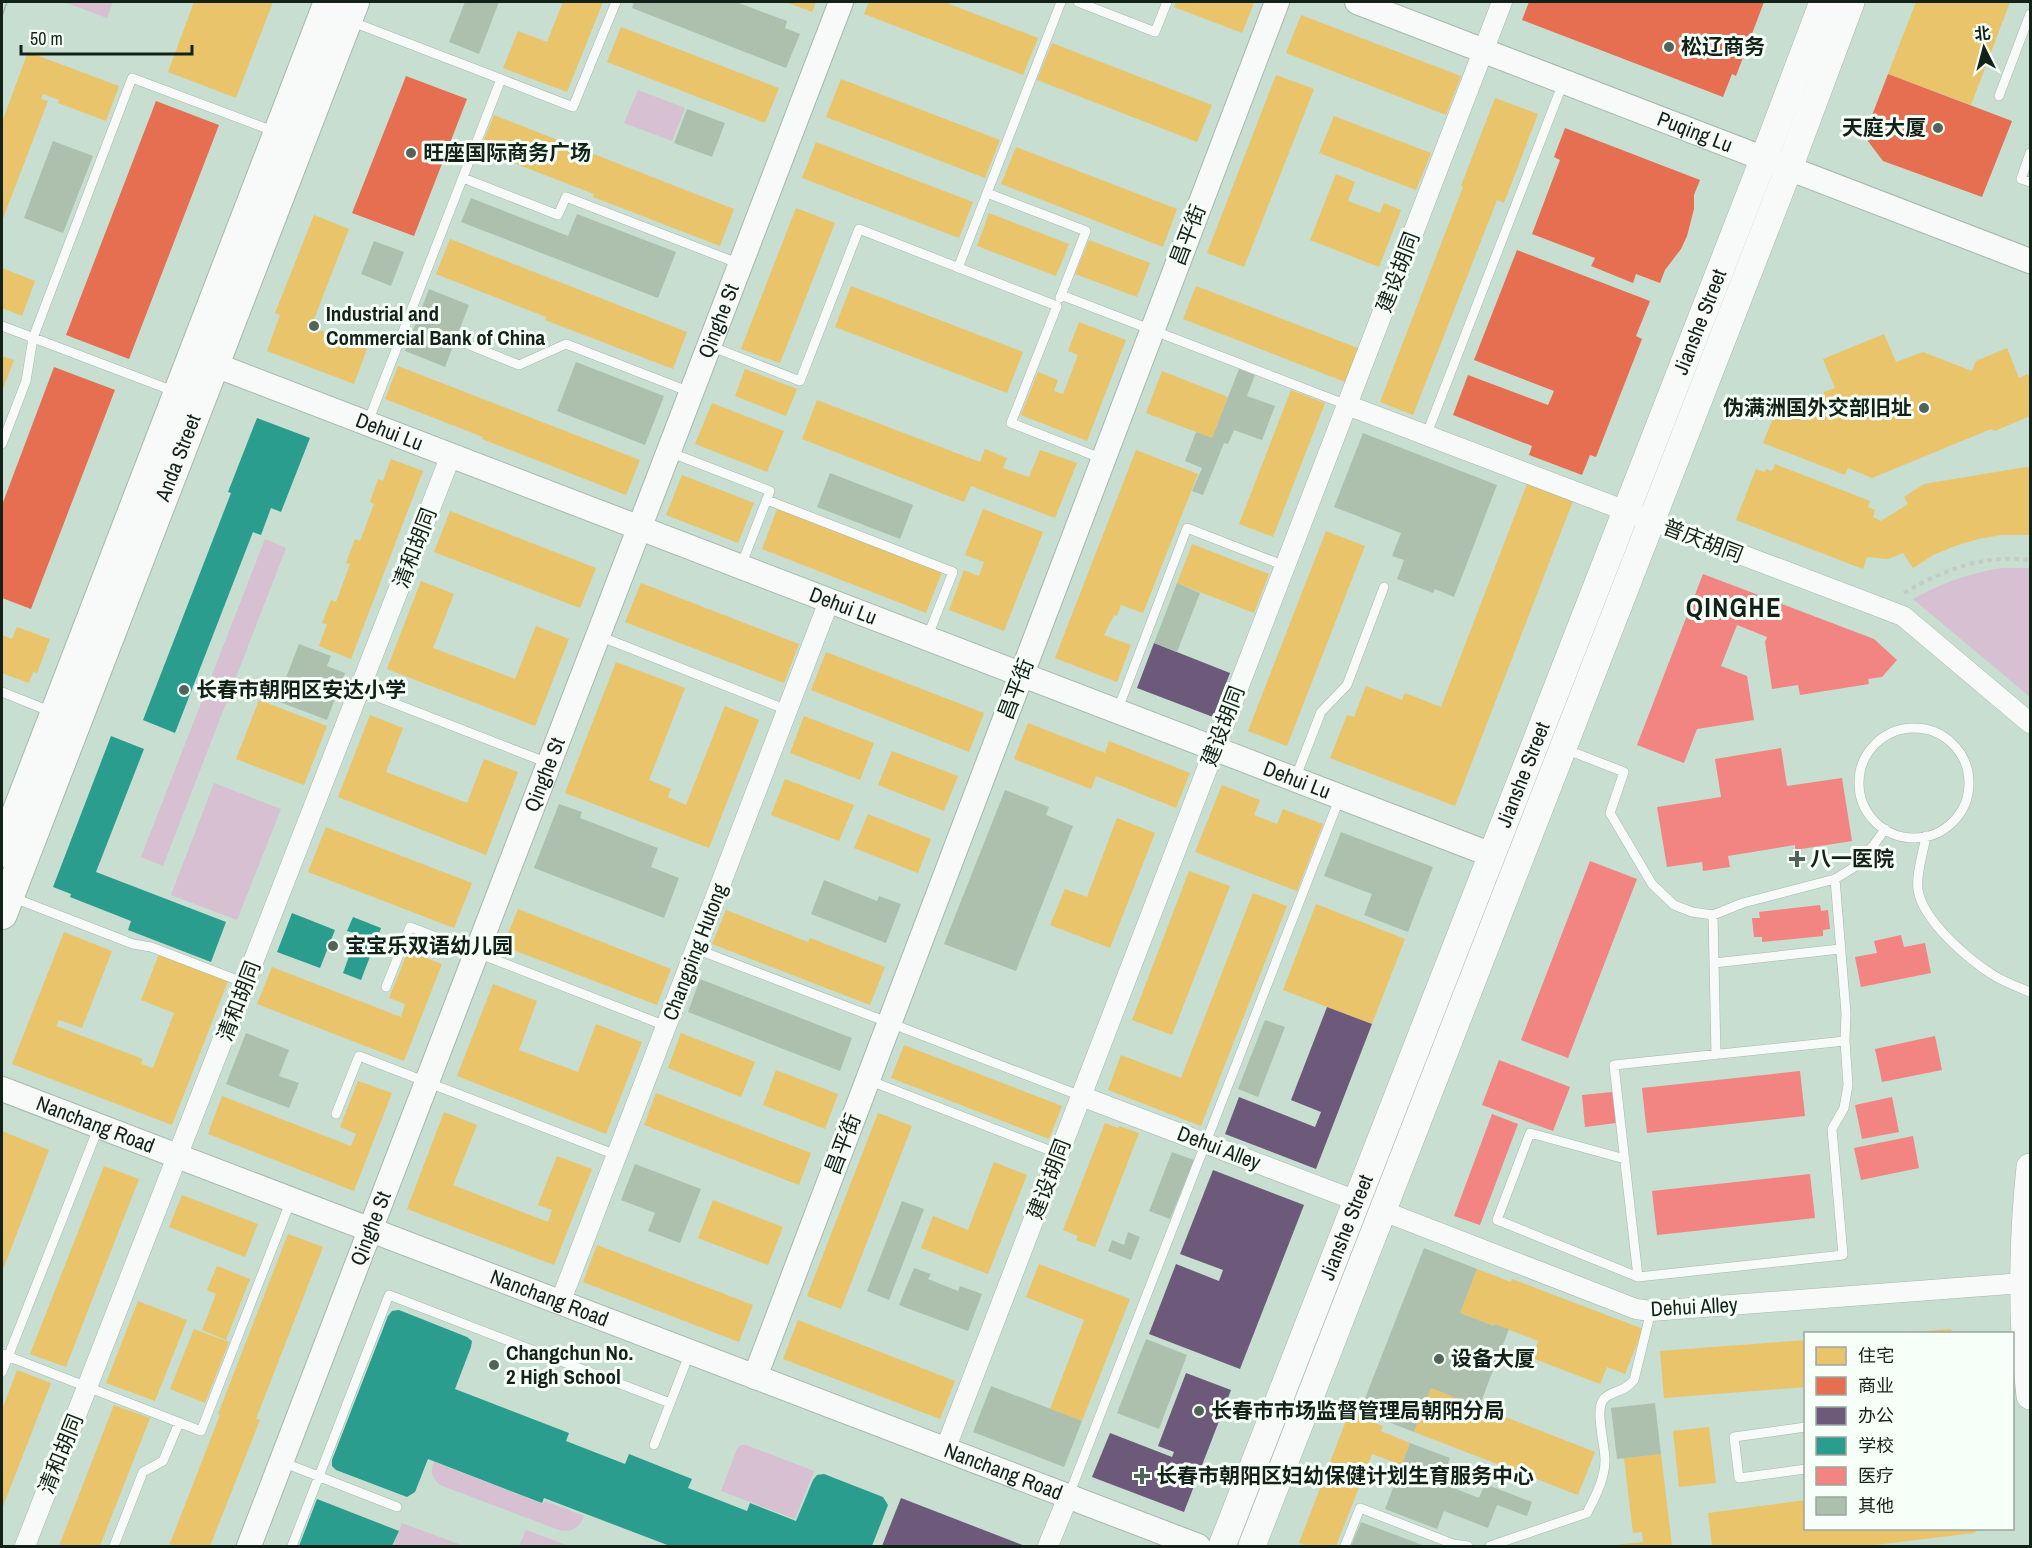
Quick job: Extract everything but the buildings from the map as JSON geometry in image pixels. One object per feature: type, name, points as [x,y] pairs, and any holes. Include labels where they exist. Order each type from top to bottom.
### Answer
[{"type":"main road","name":"Jianshe Street","points":[[1222,1546],[1764,158],[1822,2]]},
{"type":"main road","name":"Jianshe Street","points":[[1252,1546],[1789,168],[1851,2]]},
{"type":"main road","name":"Anda Street","points":[[5,905],[203,360],[278,133],[343,8]]},
{"type":"main road","name":"Anda Street","points":[[2,852],[178,393],[203,360],[343,8]]},
{"type":"main road","points":[[2027,1392],[2023,1283],[2025,1214],[2031,1167]]},
{"type":"street","name":"Qinghe St","points":[[249,1546],[841,2]]},
{"type":"street","name":"昌平街","points":[[755,1377],[1277,2]]},
{"type":"street","name":"Puqing Lu","points":[[1357,2],[2031,261]]},
{"type":"street","name":"建设胡同","points":[[945,1450],[1502,2]]},
{"type":"street","name":"Dehui Lu","points":[[203,360],[1492,855]]},
{"type":"street","name":"普庆胡同","points":[[1347,405],[1910,620],[2031,723]]},
{"type":"street","name":"清和胡同","points":[[25,1546],[451,455]]},
{"type":"street","name":"Changping Hutong","points":[[560,1302],[829,601]]},
{"type":"street","name":"Nanchang Road","points":[[2,1089],[1198,1546]]},
{"type":"street","name":"Dehui Alley","points":[[1081,1096],[1357,1201]]},
{"type":"street","name":"Dehui Alley","points":[[1383,1211],[1626,1306],[1651,1311],[2023,1283]]},
{"type":"street","points":[[1048,1546],[1068,1497]]},
{"type":"lane","points":[[343,8],[501,79],[573,107],[616,2]]},
{"type":"lane","points":[[958,268],[1061,2]]},
{"type":"lane","points":[[1078,2],[1155,32],[1167,2]]},
{"type":"lane","points":[[1999,96],[2031,14]]},
{"type":"lane","points":[[2,444],[26,381],[33,338],[132,78],[278,133]]},
{"type":"lane","points":[[368,423],[501,79]]},
{"type":"lane","points":[[1426,436],[1564,81]]},
{"type":"lane","points":[[2031,153],[2021,179],[2031,182]]},
{"type":"lane","points":[[463,178],[558,215],[566,196],[741,264]]},
{"type":"lane","points":[[987,193],[1086,231],[1011,423],[1103,459]]},
{"type":"lane","points":[[709,346],[800,381],[859,229],[1057,306]]},
{"type":"lane","points":[[1061,295],[1347,405]]},
{"type":"lane","points":[[2,326],[178,393]]},
{"type":"lane","points":[[462,342],[519,365],[566,344],[692,393]]},
{"type":"lane","points":[[669,452],[770,491],[741,566]]},
{"type":"lane","points":[[767,500],[953,572],[927,638]]},
{"type":"lane","points":[[1117,711],[1187,528],[1285,566]]},
{"type":"lane","points":[[1295,779],[1322,712],[1347,684],[1384,587]]},
{"type":"lane","points":[[599,636],[787,710]]},
{"type":"lane","points":[[360,690],[550,764]]},
{"type":"lane","points":[[2,692],[55,713]]},
{"type":"lane","points":[[1919,728],[1932,731],[1954,745],[1968,770],[1969,784],[1967,798],[1957,817],[1940,831],[1926,836],[1912,838],[1885,829],[1869,814],[1864,804],[1859,783],[1860,770],[1865,758],[1882,738],[1893,732],[1919,728]]},
{"type":"lane","points":[[1563,748],[1624,772],[1610,813],[1652,884],[1674,905],[1692,912],[1713,915],[1743,903],[1835,879],[1856,866],[1885,829]]},
{"type":"lane","points":[[1068,1497],[1340,797]]},
{"type":"lane","points":[[1926,836],[1918,878],[1919,893],[1933,921],[1962,952],[1994,976],[2031,992]]},
{"type":"lane","points":[[1625,1159],[1530,1133],[1497,1220],[1638,1277],[1843,1255],[1832,1129],[1844,1108],[1848,1085],[1846,1013],[1835,879]]},
{"type":"lane","points":[[5,905],[134,944],[151,946],[246,983]]},
{"type":"lane","points":[[1713,915],[1716,1054]]},
{"type":"lane","points":[[386,987],[410,927],[666,1026]]},
{"type":"lane","points":[[1714,963],[1840,948]]},
{"type":"lane","points":[[696,949],[1081,1096]]},
{"type":"lane","points":[[1638,1277],[1614,1065],[1845,1041]]},
{"type":"lane","points":[[336,1114],[359,1056],[616,1155]]},
{"type":"lane","points":[[867,1080],[1059,1154]]},
{"type":"lane","points":[[2,1372],[4,1356],[99,1126]]},
{"type":"lane","points":[[4,1356],[201,1431],[291,1200]]},
{"type":"lane","points":[[292,1546],[389,1295],[670,1403]]},
{"type":"lane","points":[[1490,1546],[1587,1513],[1600,1487],[1605,1462],[1601,1402],[1606,1396],[1628,1388],[1634,1380],[1651,1311]]},
{"type":"lane","points":[[654,1445],[690,1352]]},
{"type":"lane","points":[[114,1546],[143,1472],[163,1461],[179,1423]]},
{"type":"lane","points":[[1804,1427],[1734,1437],[1739,1478],[1804,1469]]},
{"type":"lane","points":[[282,1462],[397,1507]]},
{"type":"lane","points":[[1345,1546],[1360,1508],[1453,1544],[1468,1546]]},
{"type":"path","points":[[1880,607],[1928,579],[1959,566],[1994,560],[2031,560]]},
{"type":"shaded area","points":[[64,2],[113,2],[107,18]]},
{"type":"shaded area","points":[[638,90],[685,108],[672,141],[624,123]]},
{"type":"shaded area","points":[[265,539],[286,548],[163,866],[141,857]]},
{"type":"shaded area","points":[[2002,568],[2030,568],[2030,697],[1913,599],[1956,579]]},
{"type":"shaded area","points":[[214,783],[281,809],[237,920],[171,895]]},
{"type":"shaded area","points":[[741,1445],[814,1471],[795,1519],[721,1491],[737,1449]]},
{"type":"shaded area","points":[[434,1462],[543,1504],[545,1501],[584,1516],[574,1529],[559,1530],[440,1485],[432,1475]]},
{"type":"shaded area","points":[[402,1523],[464,1546],[393,1546]]},
{"type":"shaded area","points":[[526,1530],[569,1546],[519,1546]]},
{"type":"tram line","points":[[2,16],[7,2]]},
{"type":"place","name":"松辽商务","points":[[1669,47]]},
{"type":"place","name":"天庭大厦","points":[[1938,128]]},
{"type":"place","name":"旺座国际商务广场","points":[[411,153]]},
{"type":"place","name":"Industrial and Commercial Bank of China","points":[[314,326]]},
{"type":"place","name":"伪满洲国外交部旧址","points":[[1924,408]]},
{"type":"place","name":"长春市朝阳区安达小学","points":[[184,690]]},
{"type":"place","name":"八一医院","points":[[1797,859]]},
{"type":"place","name":"宝宝乐双语幼儿园","points":[[333,946]]},
{"type":"place","name":"设备大厦","points":[[1439,1359]]},
{"type":"place","name":"Changchun No. 2 High School","points":[[494,1365]]},
{"type":"place","name":"长春市市场监督管理局朝阳分局","points":[[1199,1411]]},
{"type":"place","name":"长春市朝阳区妇幼保健计划生育服务中心","points":[[1142,1476]]},
{"type":"district","name":"QINGHE","points":[[1734,608]]}]
